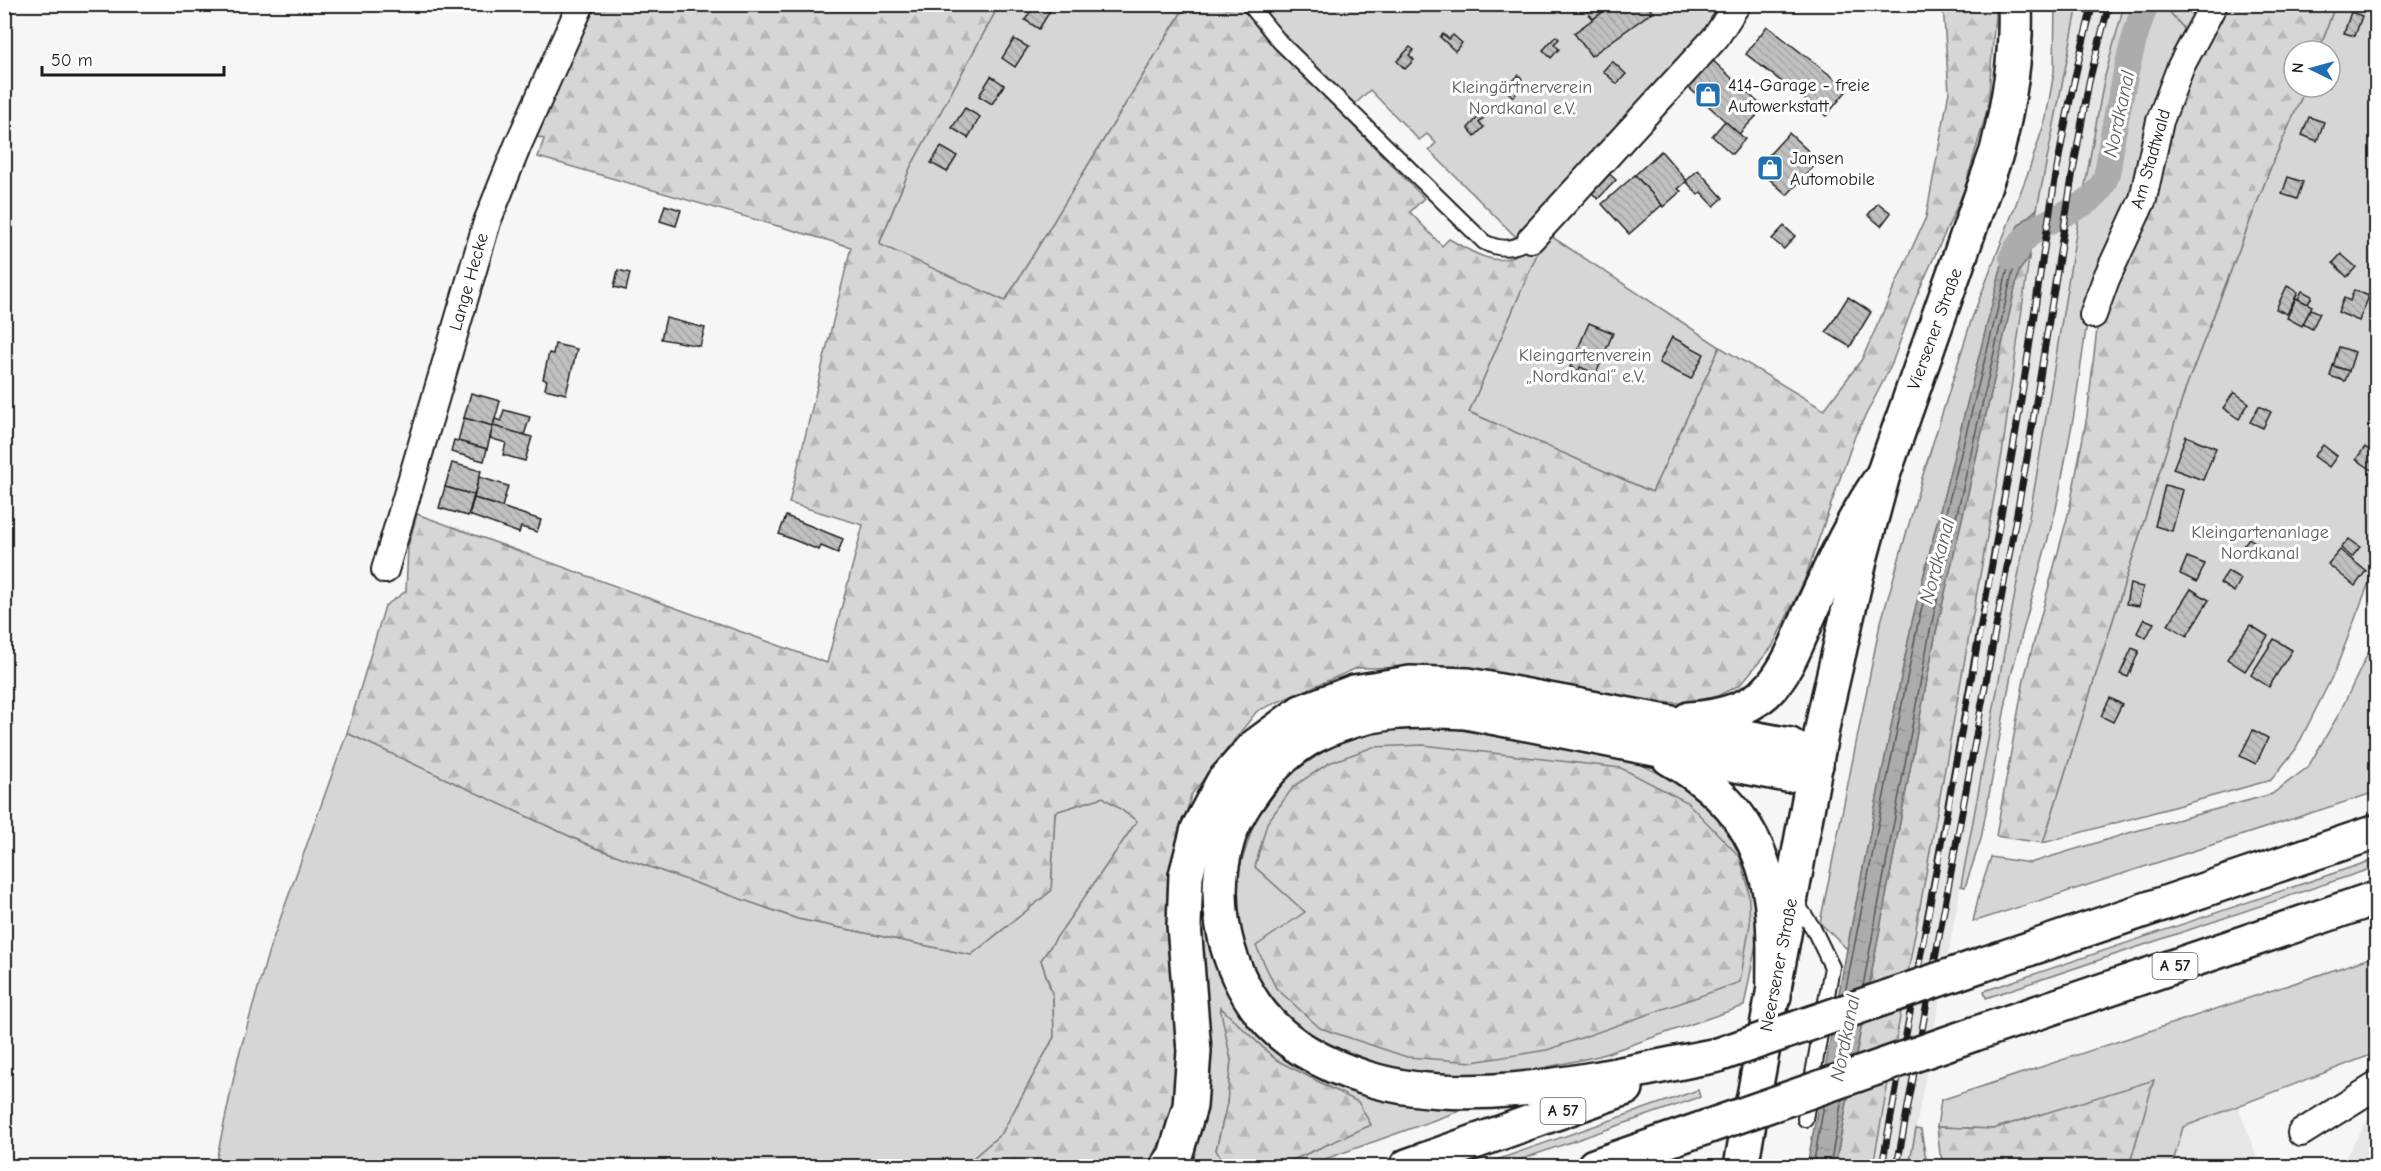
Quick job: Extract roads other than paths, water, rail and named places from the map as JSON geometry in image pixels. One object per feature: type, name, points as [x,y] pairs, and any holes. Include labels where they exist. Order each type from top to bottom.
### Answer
[{"type":"main road","name":"Viersener Straße","points":[[1838,651],[1860,556],[1883,475],[1997,151],[2014,68],[2015,4]]},
{"type":"main road","points":[[1718,1055],[1569,1083],[1489,1092],[1419,1089],[1367,1078],[1321,1060],[1286,1038],[1255,1006],[1234,966],[1221,924],[1220,880],[1228,838],[1247,800],[1276,762],[1314,736],[1364,716],[1417,710],[1466,712],[1655,735],[1744,708],[1772,687],[1793,654],[1813,605],[1861,507],[1883,475]]},
{"type":"main road","name":"Neersener Straße","points":[[1741,1167],[1838,651]]},
{"type":"main road","points":[[1168,1167],[1175,1156],[1190,1106],[1194,1051],[1184,925],[1186,875],[1198,829],[1223,782],[1256,746],[1301,712],[1354,692],[1410,683],[1468,685],[1655,735],[1787,774],[1816,764]]},
{"type":"main road","points":[[1655,735],[1723,797],[1745,825],[1761,856],[1771,899],[1774,996]]},
{"type":"main road","name":"A 57","points":[[1407,1167],[1718,1055],[2376,832]]},
{"type":"main road","name":"A 57","points":[[1594,1167],[1974,1034],[2376,898]]},
{"type":"street","name":"Lange Hecke","points":[[385,570],[487,222],[518,145],[582,4]]},
{"type":"street","points":[[1531,239],[1716,37],[1737,4]]},
{"type":"street","name":"Am Stadtwald","points":[[2093,315],[2106,279],[2143,199],[2160,120],[2181,66],[2214,4]]},
{"type":"street","points":[[2301,1133],[2376,1086]]},
{"type":"lane","points":[[1249,4],[1280,42],[1484,242],[1495,248],[1506,249],[1520,246],[1531,239]]},
{"type":"lane","points":[[1792,897],[1813,928],[1832,967],[1805,1119]]},
{"type":"water","points":[[2037,209],[2029,258],[2019,271],[1936,632],[1835,1166],[1807,1166],[1847,949],[1912,622],[2003,261],[2018,226]]},
{"type":"waterway","name":"Nordkanal","points":[[2012,257],[2032,232],[2085,203],[2103,184],[2127,68],[2146,4]]},
{"type":"railway","points":[[1882,1166],[2021,403],[2056,174],[2093,4]]},
{"type":"railway","points":[[1897,1166],[2027,458],[2089,82],[2109,4]]},
{"type":"place","name":"414-Garage - freie Autowerkstatt","points":[[1708,95]]},
{"type":"place","name":"Jansen Automobile","points":[[1770,168]]},
{"type":"park label","name":"Kleingärtnerverein Nordkanal e.V.","points":[[1522,97]]},
{"type":"park label","name":"Kleingartenverein „Nordkanal“ e.V.","points":[[1585,365]]},
{"type":"park label","name":"Kleingartenanlage Nordkanal","points":[[2260,542]]}]
